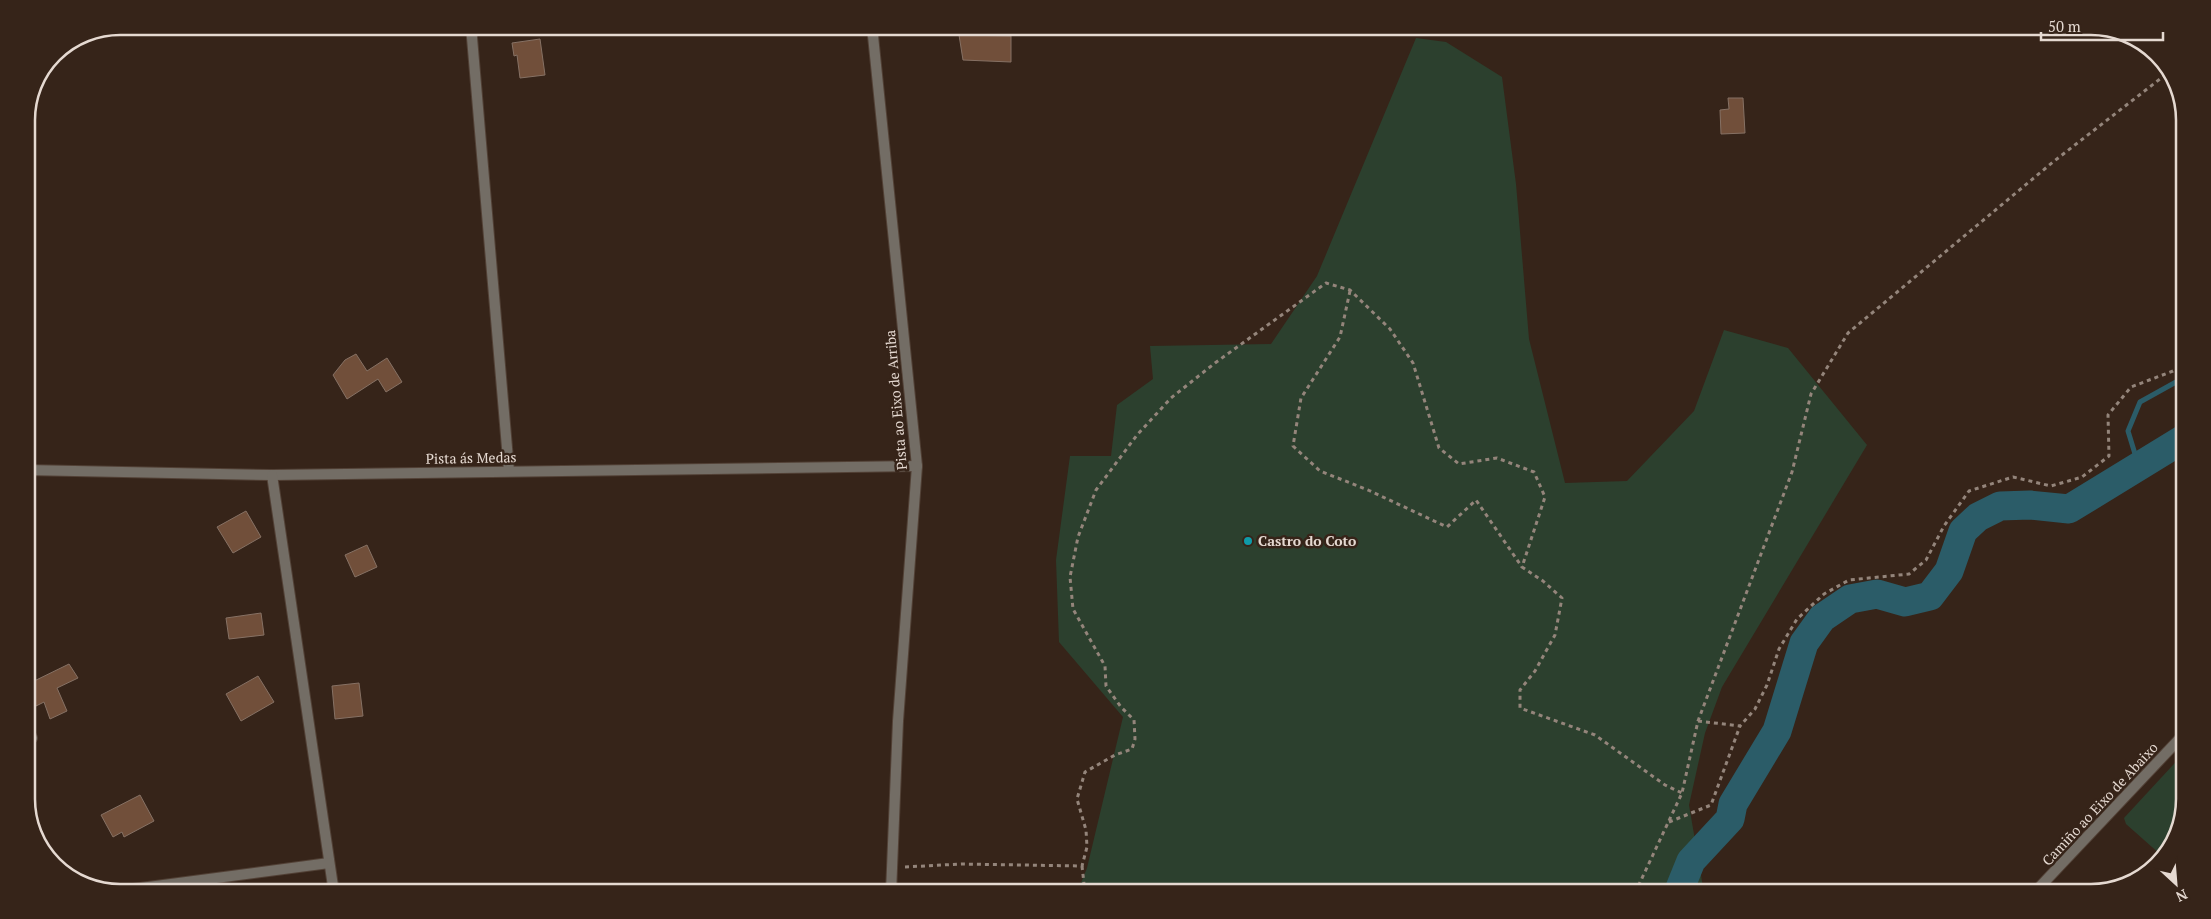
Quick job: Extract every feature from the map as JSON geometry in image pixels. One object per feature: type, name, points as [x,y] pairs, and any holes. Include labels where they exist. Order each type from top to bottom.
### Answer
[{"type":"street","points":[[471,35],[509,471]]},
{"type":"street","name":"Pista ao Eixo de Arriba","points":[[873,35],[917,466],[898,721],[891,884]]},
{"type":"street","name":"Pista ás Medas","points":[[35,470],[272,475],[917,466]]},
{"type":"street","points":[[272,475],[332,884]]},
{"type":"street","name":"Camiño ao Eixo de Abaixo","points":[[2042,884],[2176,743]]},
{"type":"street","points":[[172,884],[329,863]]},
{"type":"path","points":[[1638,884],[1682,793],[1698,721],[1792,472],[1811,394],[1848,333],[2053,162],[2163,76]]},
{"type":"path","points":[[1084,884],[1082,866],[1087,847],[1086,830],[1078,799],[1085,772],[1115,755],[1132,749],[1135,739],[1134,720],[1121,707],[1106,686],[1105,666],[1073,608],[1070,577],[1078,537],[1096,490],[1137,435],[1171,398],[1215,363],[1326,283],[1350,290],[1390,329],[1413,363],[1439,448],[1459,464],[1497,458],[1534,472],[1546,497],[1522,567]]},
{"type":"path","points":[[1350,290],[1340,337],[1301,398],[1293,446],[1320,471],[1368,490],[1447,527],[1476,500],[1522,567],[1543,581],[1562,598],[1555,635],[1535,671],[1520,690],[1520,708],[1595,735],[1665,785],[1682,793]]},
{"type":"path","points":[[1669,822],[1711,805],[1740,726],[1755,710],[1767,685],[1779,649],[1797,619],[1824,594],[1849,580],[1909,574],[1926,560],[1944,526],[1969,490],[2013,477],[2052,486],[2082,477],[2109,456],[2108,415],[2131,387],[2176,370]]},
{"type":"path","points":[[1698,721],[1740,726]]},
{"type":"path","points":[[892,867],[961,864],[1082,866]]},
{"type":"green space","points":[[1416,38],[1446,42],[1502,77],[1516,184],[1529,339],[1565,483],[1627,481],[1694,411],[1724,330],[1788,348],[1867,445],[1722,687],[1705,733],[1689,805],[1702,884],[1081,884],[1087,868],[1123,717],[1059,642],[1056,560],[1070,456],[1111,456],[1117,405],[1153,379],[1150,346],[1271,344],[1317,276]]},
{"type":"green space","points":[[2176,762],[2174,816],[2170,832],[2157,852],[2126,824],[2124,818]]},
{"type":"building","points":[[959,35],[1011,36],[1011,62],[963,60]]},
{"type":"building","points":[[540,39],[545,75],[520,78],[517,55],[514,56],[512,43]]},
{"type":"building","points":[[1728,98],[1743,98],[1745,133],[1721,134],[1720,110],[1729,109]]},
{"type":"building","points":[[356,354],[367,371],[387,358],[402,382],[386,392],[378,379],[347,399],[333,375],[345,360]]},
{"type":"building","points":[[246,511],[261,537],[233,553],[217,527]]},
{"type":"building","points":[[367,545],[377,567],[355,577],[345,555]]},
{"type":"building","points":[[261,613],[264,635],[229,639],[226,618]]},
{"type":"building","points":[[69,664],[78,678],[57,688],[67,711],[50,719],[44,702],[36,706],[35,681]]},
{"type":"building","points":[[258,676],[274,702],[241,721],[226,694]]},
{"type":"building","points":[[359,683],[363,716],[335,719],[332,686]]},
{"type":"building","points":[[140,795],[154,821],[124,837],[122,832],[113,837],[101,815]]},
{"type":"waterway","points":[[2139,467],[2128,431],[2140,402],[2176,382]]},
{"type":"waterway","points":[[1682,884],[1691,861],[1730,819],[1733,804],[1777,731],[1804,643],[1822,618],[1850,599],[1877,594],[1905,602],[1930,596],[1949,571],[1963,531],[1978,517],[2000,506],[2030,505],[2069,509],[2176,444]]},
{"type":"place","name":"Castro do Coto","points":[[1248,541]]}]
